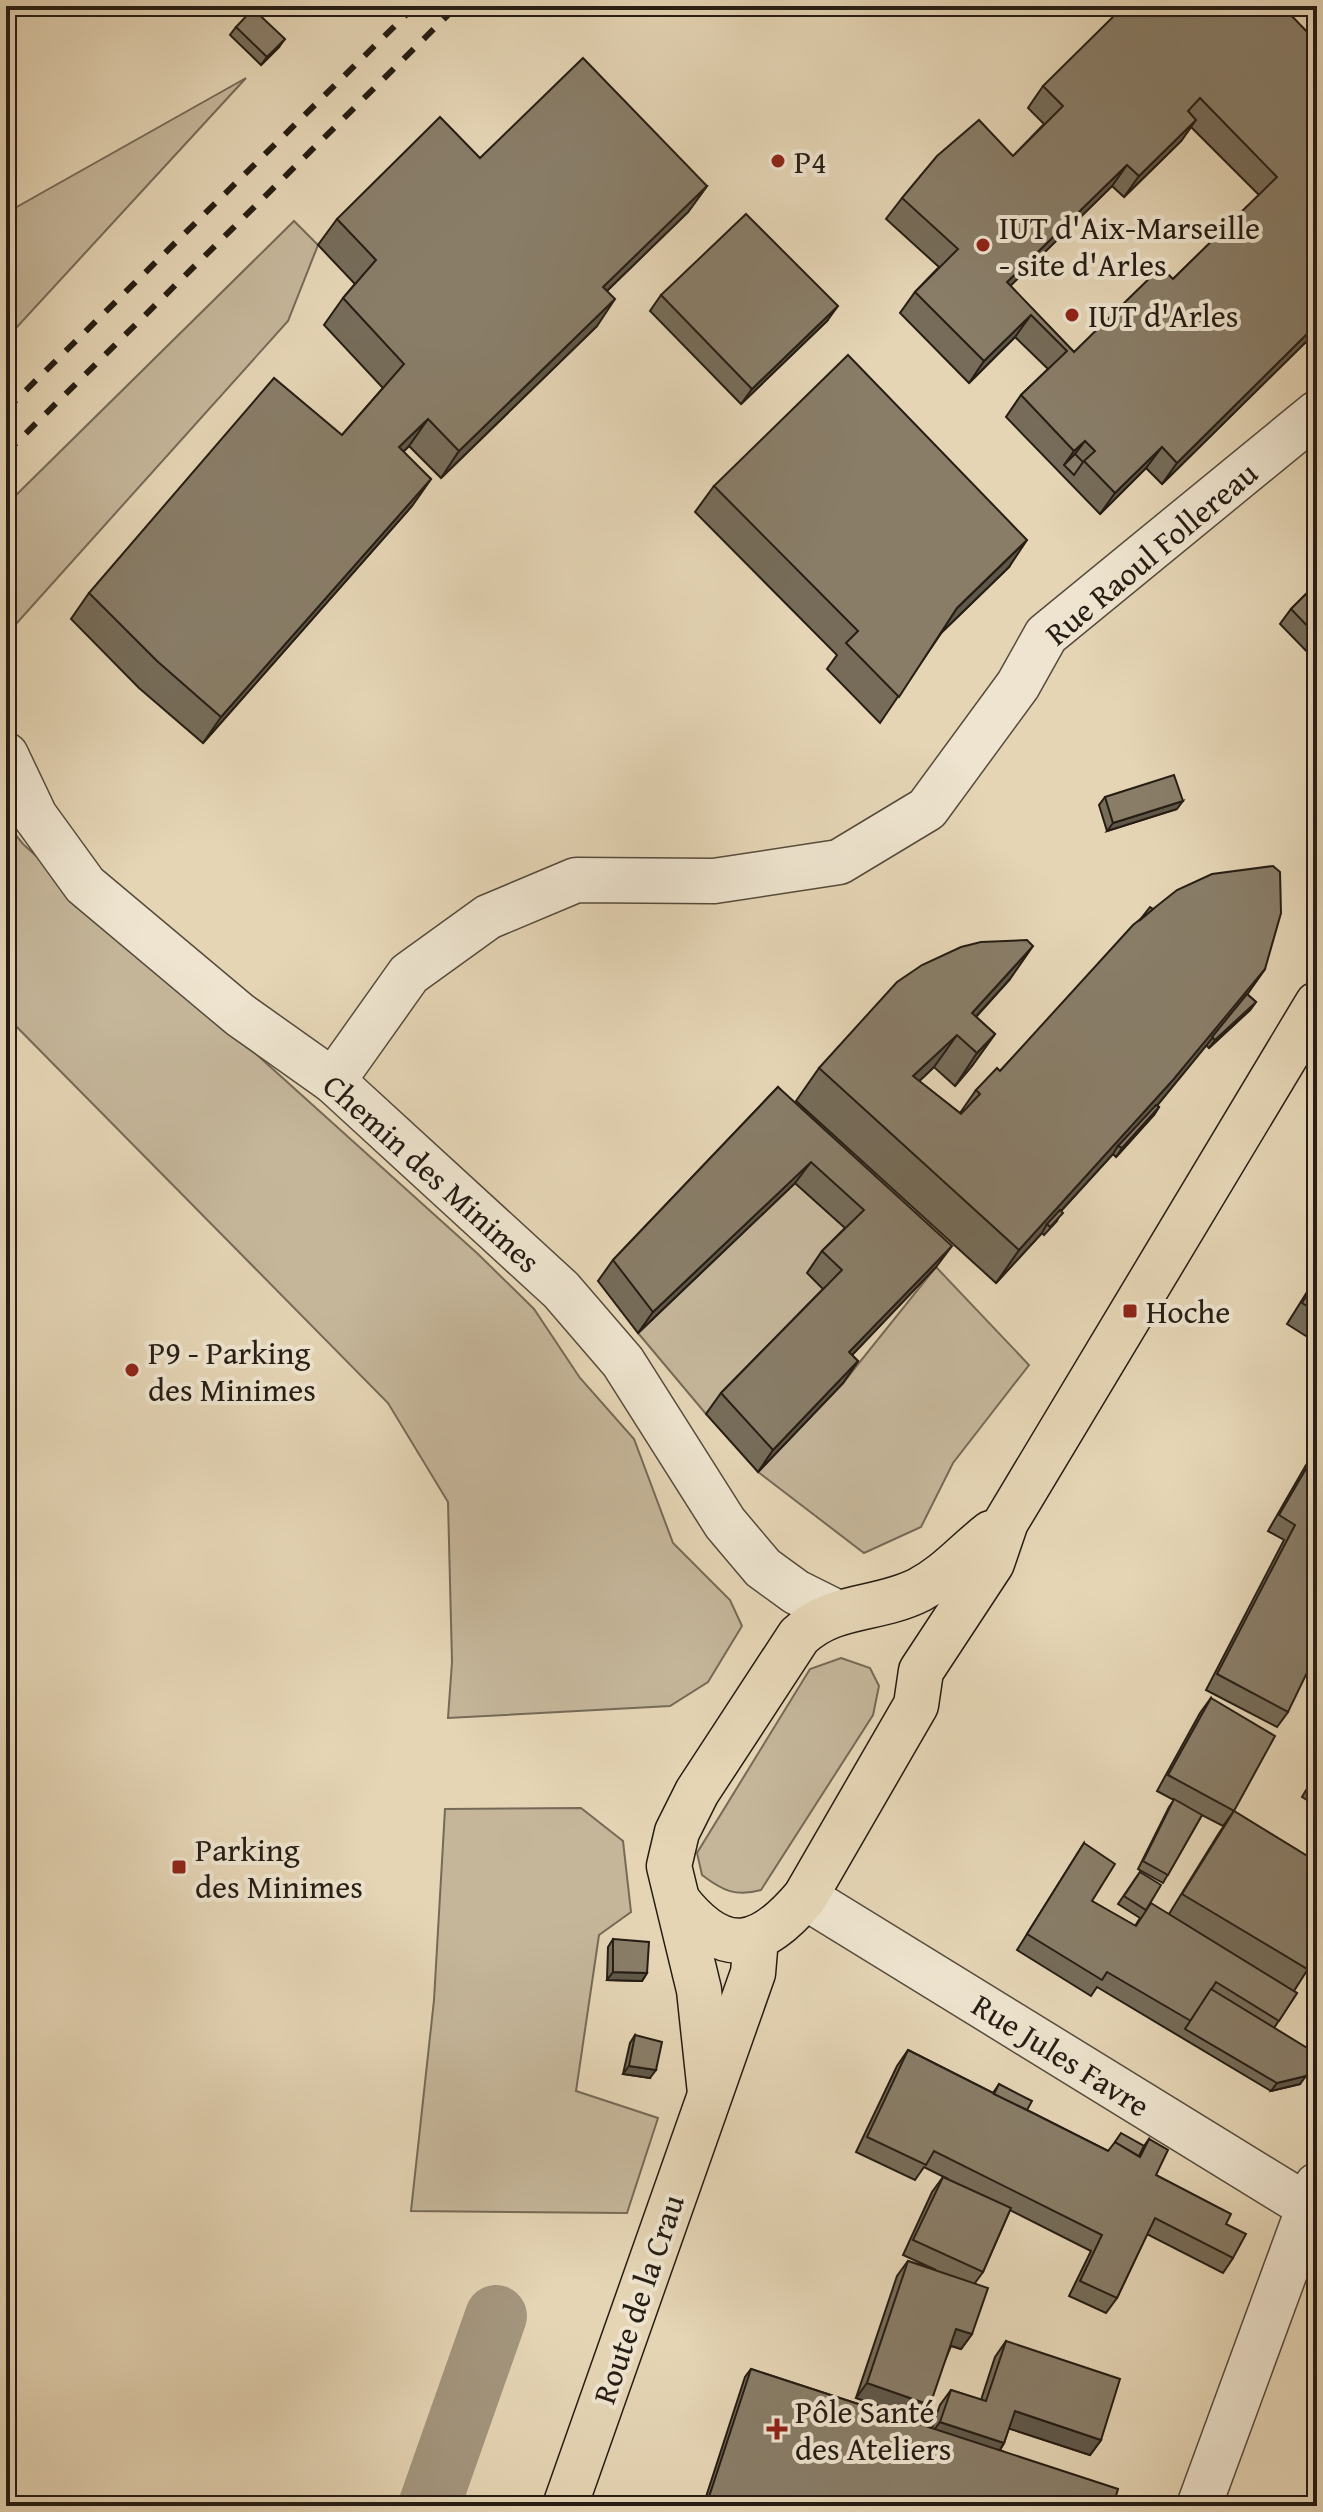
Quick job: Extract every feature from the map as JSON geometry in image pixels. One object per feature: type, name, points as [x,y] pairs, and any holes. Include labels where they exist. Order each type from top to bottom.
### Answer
[{"type":"main road","name":"Route de la Crau","points":[[565,2506],[753,1973],[756,1938],[783,1923],[805,1897],[916,1705],[921,1671],[992,1563],[1006,1522],[1317,1004]]},
{"type":"main road","name":"Route de la Crau","points":[[710,2093],[699,1990],[669,1866],[677,1832],[697,1792],[799,1636],[815,1621],[916,1592],[951,1572],[976,1544],[1006,1522]]},
{"type":"main road","points":[[849,1610],[891,1620],[911,1642],[921,1671]]},
{"type":"main road","points":[[678,1901],[700,1928],[736,1941],[756,1938]]},
{"type":"street","name":"Rue Raoul Follereau","points":[[333,1081],[409,974],[488,917],[576,880],[714,881],[839,862],[927,809],[1018,685],[1046,635],[1317,413]]},
{"type":"street","name":"Chemin des Minimes","points":[[6,755],[35,816],[85,885],[240,1015],[333,1081],[561,1290],[623,1362],[725,1523],[763,1568],[796,1592],[849,1610]]},
{"type":"street","name":"Rue Jules Favre","points":[[805,1897],[1314,2201]]},
{"type":"street","points":[[1199,2506],[1314,2201]]},
{"type":"shaded area","points":[[246,78],[6,339],[6,213]]},
{"type":"shaded area","points":[[294,221],[318,245],[288,321],[16,624],[13,663],[6,654],[6,505]]},
{"type":"shaded area","points":[[6,823],[23,844],[478,1254],[534,1309],[580,1378],[634,1439],[673,1543],[730,1600],[742,1626],[708,1682],[670,1706],[448,1718],[452,1662],[448,1502],[388,1403],[6,1016]]},
{"type":"shaded area","points":[[795,1183],[849,1231],[827,1292],[706,1414],[638,1333]]},
{"type":"shaded area","points":[[936,1267],[1029,1365],[953,1463],[921,1527],[864,1553],[758,1472],[843,1383]]},
{"type":"shaded area","points":[[841,1658],[870,1668],[879,1686],[873,1715],[761,1890],[737,1893],[717,1885],[702,1875],[697,1853],[810,1669]]},
{"type":"shaded area","points":[[581,1808],[623,1841],[631,1912],[599,1935],[576,2091],[658,2118],[627,2213],[411,2211],[434,2000],[445,1809]]},
{"type":"building","name":"IUT d'Aix-Marseille - site d'Arles","points":[[1124,6],[1282,6],[1317,42],[1317,324],[1177,463],[1162,447],[1115,493],[1084,461],[1095,451],[1085,441],[1074,451],[1021,395],[1067,351],[1031,315],[984,361],[915,292],[958,249],[902,198],[937,156],[979,120],[1013,156],[1063,106],[1043,86]],"holes":[[[1200,98],[1277,177],[1173,279],[1161,267],[1074,352],[1007,282],[1127,165],[1139,176],[1196,120],[1188,111]]]},
{"type":"building","points":[[253,9],[285,39],[267,57],[236,27]]},
{"type":"building","points":[[583,58],[707,186],[603,287],[615,299],[459,451],[428,419],[399,447],[431,479],[221,717],[157,661],[89,593],[274,378],[342,435],[404,364],[343,298],[376,260],[337,219],[440,117],[480,158]]},
{"type":"building","points":[[746,214],[838,306],[752,389],[661,295]]},
{"type":"building","points":[[848,355],[1027,540],[957,608],[899,697],[846,643],[858,631],[714,486]]},
{"type":"building","points":[[1075,454],[1083,462],[1074,475],[1064,465]]},
{"type":"building","points":[[1317,583],[1317,636],[1291,609]]},
{"type":"building","points":[[1174,775],[1183,801],[1113,823],[1105,797]]},
{"type":"building","points":[[1273,866],[1280,872],[1281,913],[1265,969],[1173,1080],[1019,1250],[819,1068],[897,982],[922,965],[961,947],[981,942],[1027,940],[1033,946],[972,1013],[995,1034],[977,1053],[957,1035],[913,1076],[961,1114],[980,1094],[976,1090],[997,1068],[1000,1071],[1133,925],[1177,890],[1212,874]]},
{"type":"building","points":[[1247,994],[1256,1002],[1215,1040],[1212,1037]]},
{"type":"building","points":[[778,1087],[952,1246],[849,1352],[858,1361],[773,1450],[721,1393],[842,1270],[822,1251],[864,1210],[811,1162],[653,1312],[613,1260]]},
{"type":"building","points":[[1156,1105],[1159,1107],[1122,1148],[1118,1146]]},
{"type":"building","points":[[1060,1210],[1063,1213],[1050,1227],[1047,1224]]},
{"type":"building","points":[[1317,1278],[1317,1312],[1302,1303]]},
{"type":"building","points":[[1317,1450],[1317,1652],[1288,1712],[1217,1674],[1295,1525],[1279,1515]]},
{"type":"building","points":[[1211,1698],[1275,1736],[1234,1811],[1168,1775]]},
{"type":"building","points":[[1174,1799],[1202,1815],[1168,1875],[1143,1861]]},
{"type":"building","points":[[1234,1811],[1317,1862],[1317,1955],[1309,1970],[1182,1894]]},
{"type":"building","points":[[1084,1843],[1115,1864],[1092,1901],[1136,1926],[1151,1903],[1297,1993],[1279,2021],[1216,1982],[1191,2021],[1107,1972],[1102,1980],[1027,1934]]},
{"type":"building","points":[[1140,1872],[1161,1885],[1146,1910],[1124,1896]]},
{"type":"building","points":[[613,1939],[649,1942],[647,1973],[613,1972]]},
{"type":"building","points":[[1211,1989],[1317,2054],[1306,2076],[1277,2083],[1185,2029]]},
{"type":"building","points":[[635,2035],[662,2042],[656,2070],[629,2066]]},
{"type":"building","points":[[908,2050],[1108,2151],[1115,2142],[1140,2157],[1149,2139],[1168,2150],[1156,2175],[1231,2214],[1226,2224],[1246,2234],[1233,2258],[1155,2218],[1117,2298],[1080,2281],[1102,2235],[934,2151],[926,2165],[867,2137]]},
{"type":"building","points":[[999,2084],[1032,2101],[1027,2110],[994,2094]]},
{"type":"building","points":[[1121,2133],[1144,2146],[1139,2156],[1115,2142]]},
{"type":"building","points":[[943,2177],[1011,2208],[983,2272],[913,2240]]},
{"type":"building","points":[[908,2261],[988,2288],[972,2334],[956,2329],[930,2405],[867,2383]]},
{"type":"building","points":[[1006,2341],[1120,2379],[1101,2440],[1015,2411],[1004,2443],[940,2422],[951,2390],[986,2401]]},
{"type":"building","points":[[751,2369],[1118,2489],[1113,2506],[706,2506]]},
{"type":"waterway","points":[[429,2506],[496,2316]]},
{"type":"railway","points":[[6,410],[415,6]]},
{"type":"railway","points":[[6,453],[457,6]]},
{"type":"place","name":"P4","points":[[778,161]]},
{"type":"place","name":"IUT d'Aix-Marseille - site d'Arles","points":[[983,245]]},
{"type":"place","name":"IUT d'Arles","points":[[1072,315]]},
{"type":"place","name":"Hoche","points":[[1130,1311]]},
{"type":"place","name":"P9 - Parking des Minimes","points":[[132,1370]]},
{"type":"place","name":"Parking des Minimes","points":[[179,1867]]},
{"type":"place","name":"Pôle Santé des Ateliers","points":[[777,2429]]}]
